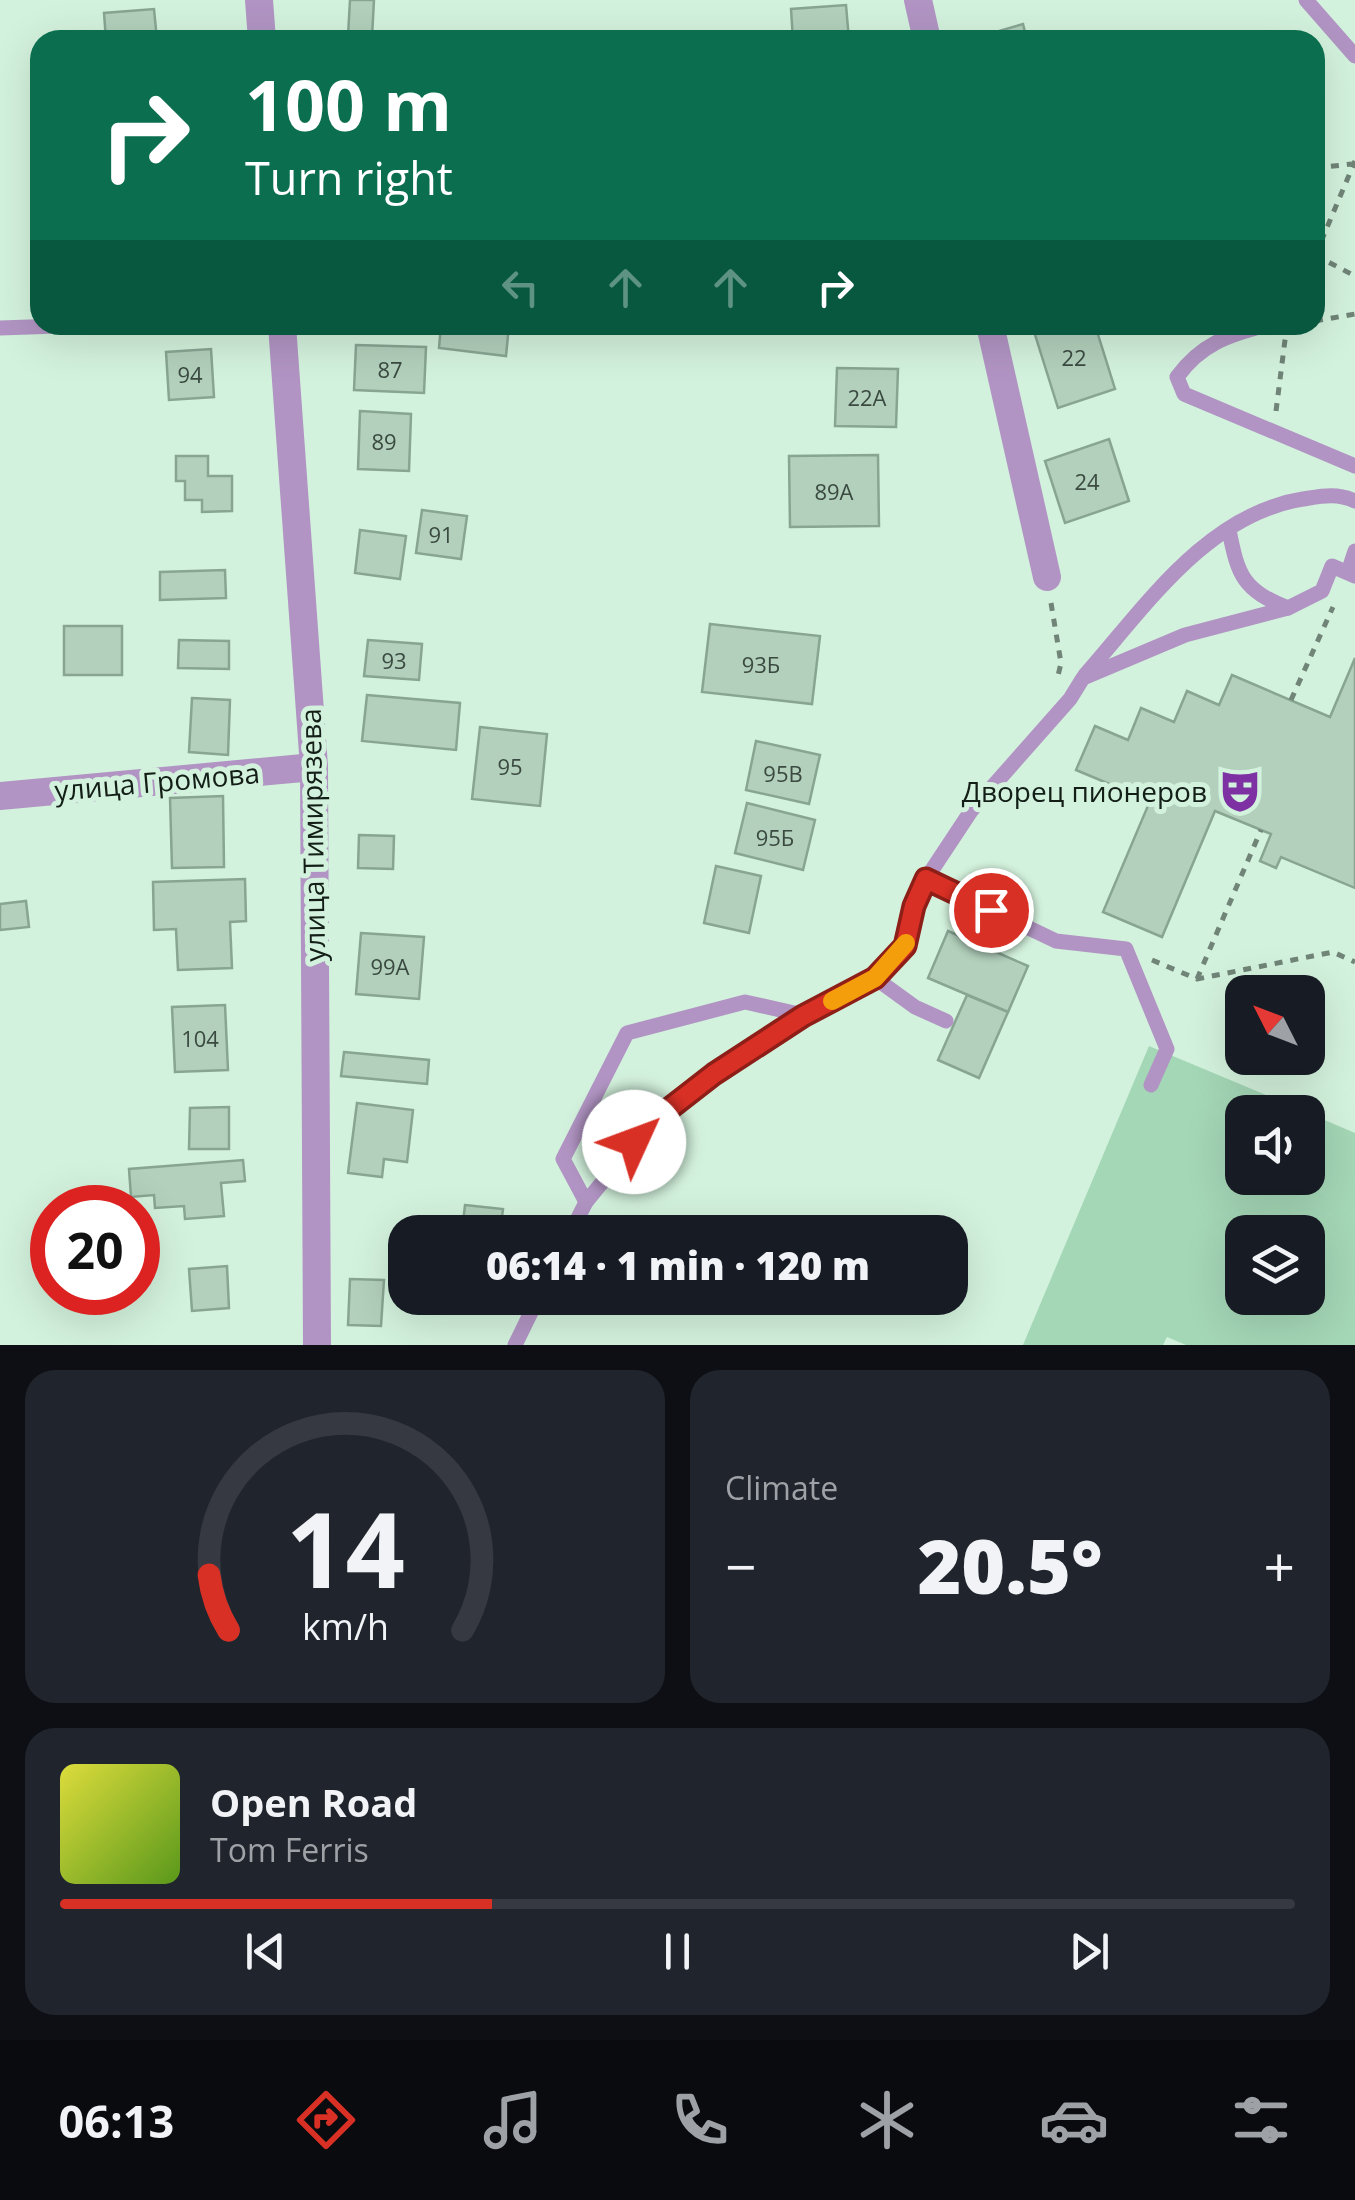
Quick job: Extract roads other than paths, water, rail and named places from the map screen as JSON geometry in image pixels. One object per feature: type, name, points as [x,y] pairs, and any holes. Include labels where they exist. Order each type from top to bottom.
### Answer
[{"type":"street","points":[[259,0],[261,30]]},
{"type":"street","points":[[918,0],[925,30]]},
{"type":"street","name":"улица Тимирязева","points":[[283,335],[314,768],[317,1345]]},
{"type":"street","points":[[992,335],[1046,577]]},
{"type":"street","name":"улица Громова","points":[[0,796],[314,768]]},
{"type":"lane","points":[[1306,0],[1355,56]]},
{"type":"lane","points":[[0,328],[30,327]]},
{"type":"lane","points":[[1230,335],[1194,354],[1177,377],[1184,394],[1274,434],[1347,459],[1355,466]]},
{"type":"lane","points":[[579,1215],[651,1123],[714,1074],[803,1016],[875,978],[905,946],[914,906],[926,879],[972,811],[1054,718],[1082,678],[1202,547],[1277,503],[1338,494],[1355,502]]},
{"type":"lane","points":[[1229,530],[1240,572],[1258,596],[1288,608]]},
{"type":"lane","points":[[1082,678],[1185,635],[1288,608],[1322,590],[1332,566],[1352,574],[1355,550]]},
{"type":"lane","points":[[926,879],[1056,941],[1126,948],[1166,1049],[1151,1085]]},
{"type":"lane","points":[[875,978],[915,1007],[946,1021]]},
{"type":"lane","points":[[586,1202],[563,1158],[627,1033],[745,1002],[803,1016]]},
{"type":"lane","points":[[515,1345],[530,1315]]},
{"type":"place","name":"Дворец пионеров","points":[[1240,791]]}]
